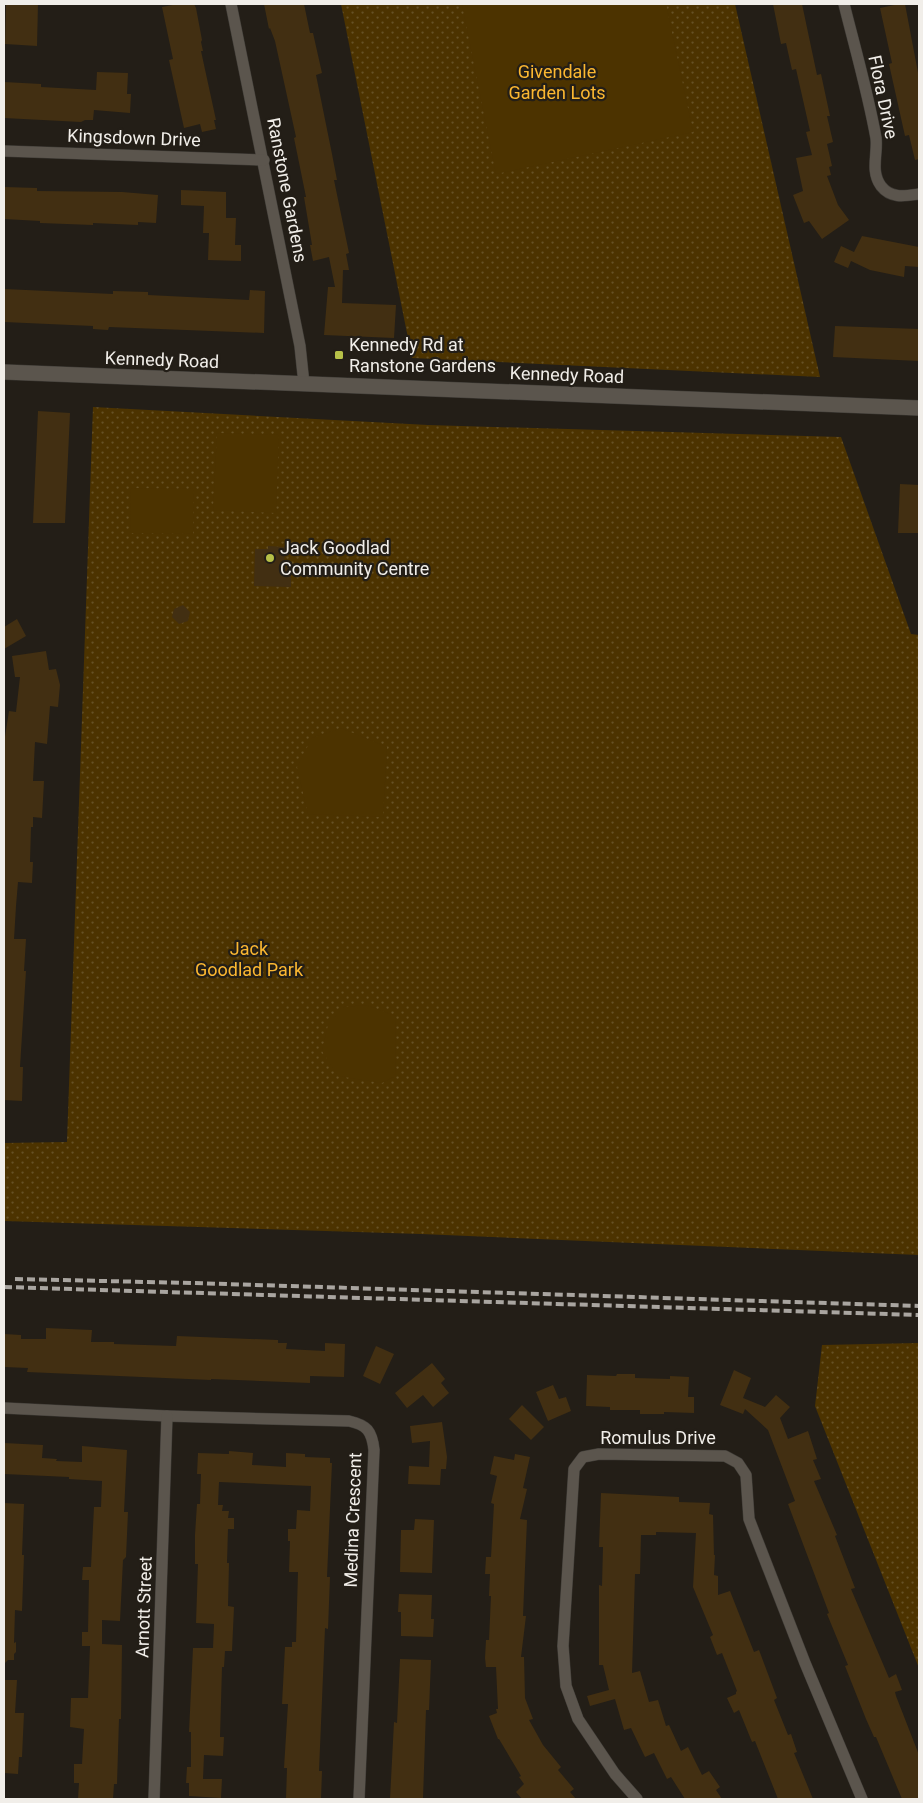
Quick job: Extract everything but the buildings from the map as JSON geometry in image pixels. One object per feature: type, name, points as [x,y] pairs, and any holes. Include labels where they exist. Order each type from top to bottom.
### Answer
[{"type":"main road","name":"Kennedy Road","points":[[4,372],[919,408]]},
{"type":"street","name":"Ranstone Gardens","points":[[231,4],[300,346],[304,384]]},
{"type":"street","name":"Flora Drive","points":[[844,4],[872,118],[876,141],[876,179],[884,190],[890,194],[904,196],[919,194]]},
{"type":"street","name":"Kingsdown Drive","points":[[4,151],[264,160]]},
{"type":"street","name":"Medina Crescent","points":[[4,1408],[168,1416],[349,1421],[360,1423],[368,1429],[373,1438],[374,1450],[359,1799]]},
{"type":"street","name":"Arnott Street","points":[[154,1799],[168,1416]]},
{"type":"street","name":"Romulus Drive","points":[[637,1799],[614,1774],[578,1719],[566,1686],[563,1646],[574,1469],[583,1457],[599,1454],[725,1456],[738,1462],[746,1475],[749,1519],[862,1799]]},
{"type":"green space","points":[[341,4],[735,4],[820,377],[412,358]]},
{"type":"green space","name":"Givendale Garden Lots","points":[[462,4],[666,4],[693,132],[496,174]]},
{"type":"green space","name":"Jack Goodlad Park","points":[[93,407],[428,425],[841,437],[911,634],[919,635],[919,1255],[421,1234],[4,1221],[4,1143],[67,1142]]},
{"type":"green space","points":[[217,433],[279,435],[276,513],[213,510]]},
{"type":"green space","points":[[131,488],[194,489],[193,534],[130,533]]},
{"type":"green space","points":[[341,728],[387,747],[383,817],[308,814],[297,767],[312,738]]},
{"type":"green space","points":[[366,1005],[396,1016],[395,1076],[382,1083],[338,1076],[322,1051],[328,1025],[344,1007]]},
{"type":"green space","points":[[919,1343],[919,1668],[815,1406],[822,1345]]},
{"type":"railway","points":[[15,1279],[919,1306]]},
{"type":"railway","points":[[4,1287],[919,1315]]},
{"type":"place","name":"Kennedy Rd at Ranstone Gardens","points":[[339,355]]},
{"type":"place","name":"Jack Goodlad Community Centre","points":[[270,558]]}]
